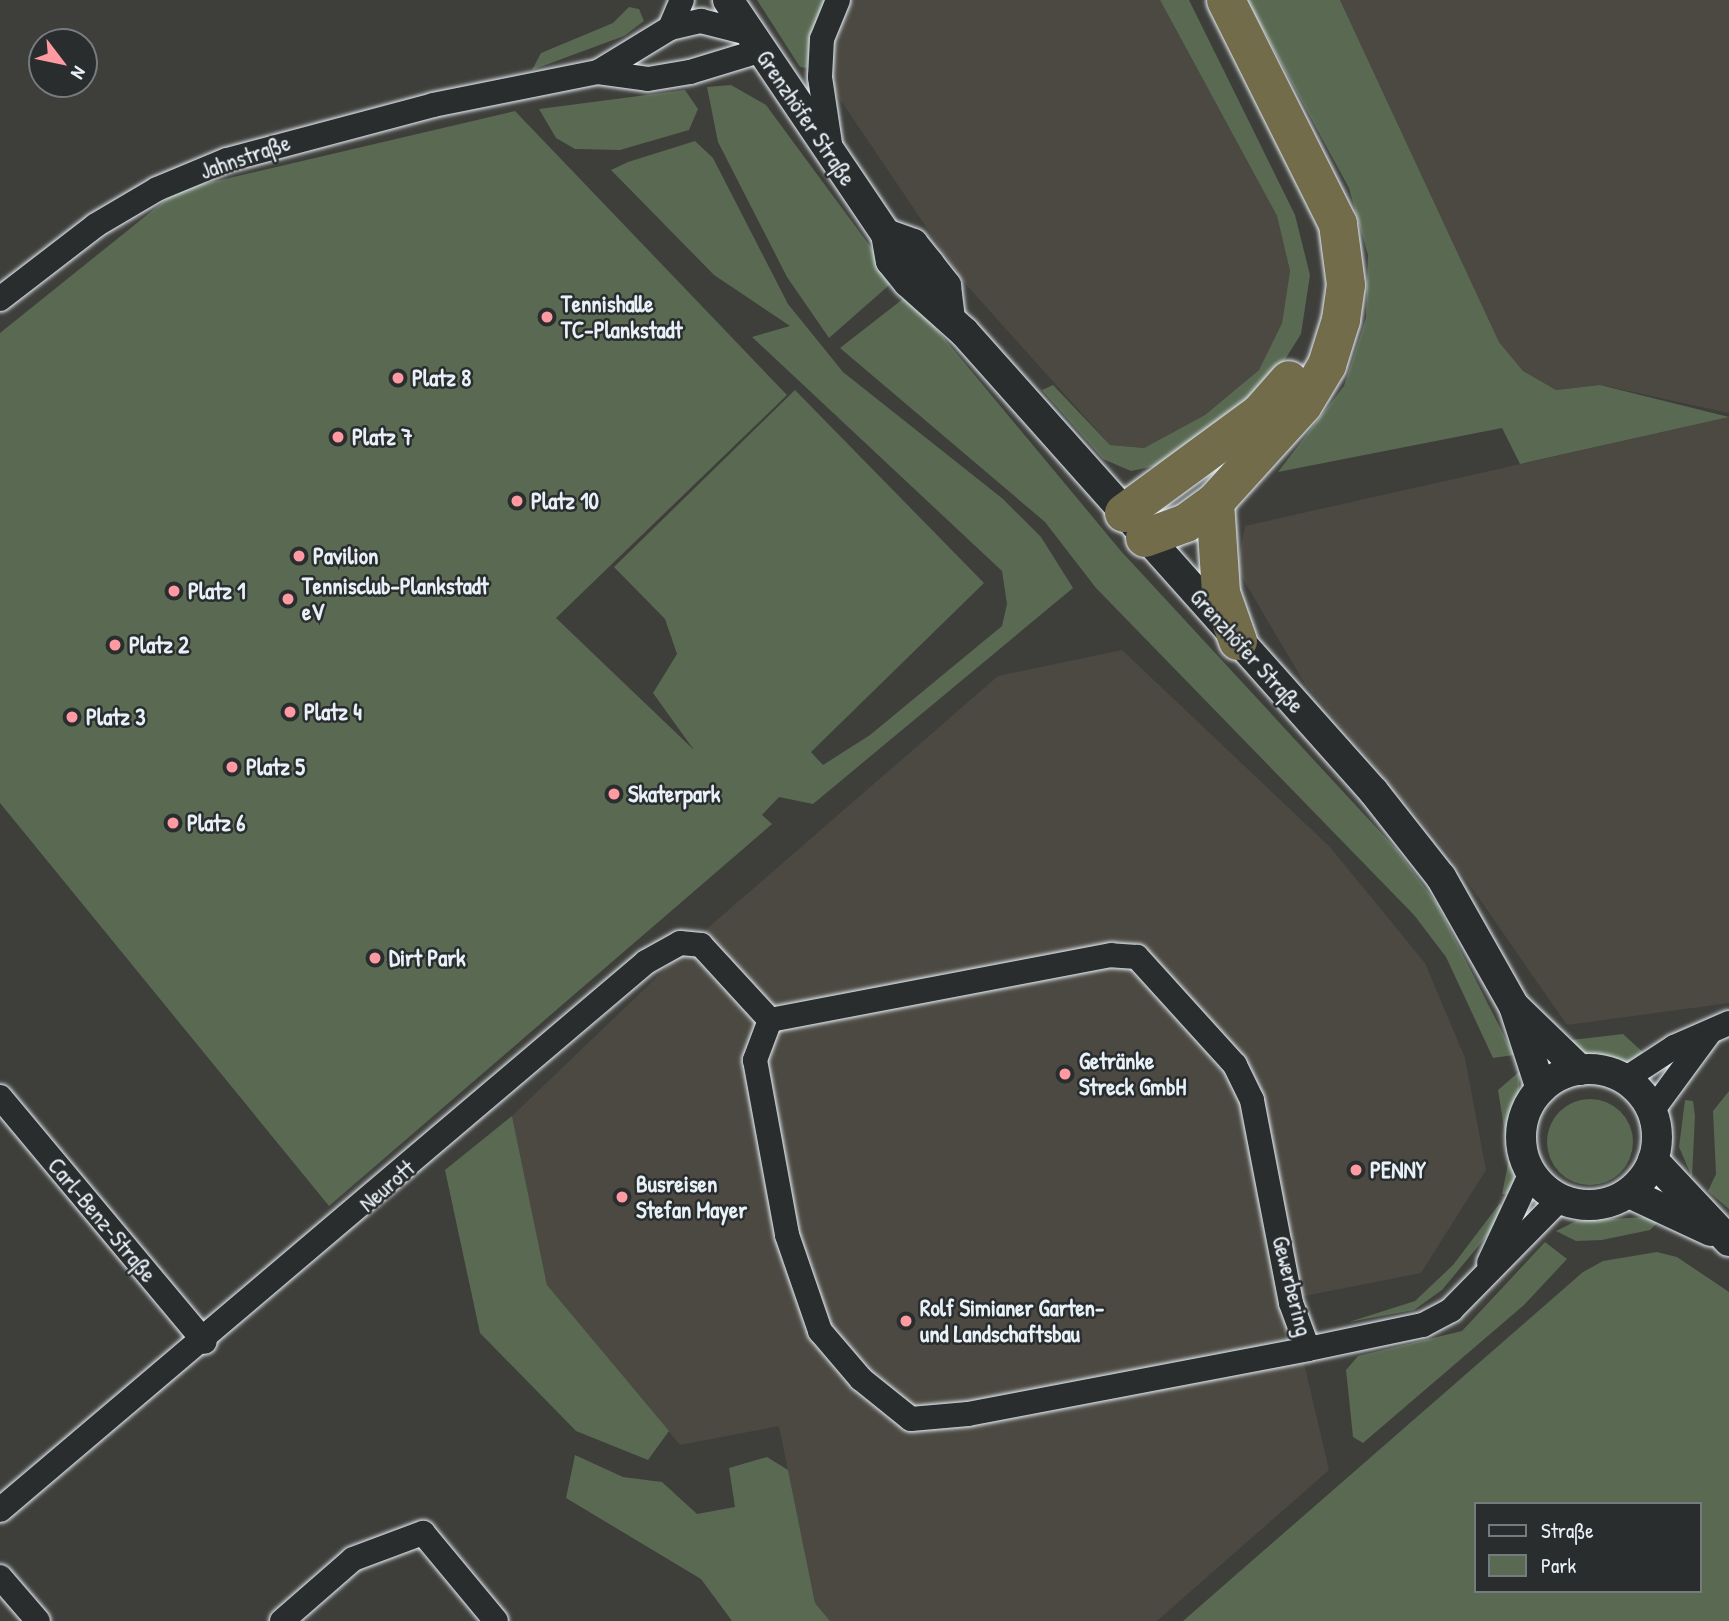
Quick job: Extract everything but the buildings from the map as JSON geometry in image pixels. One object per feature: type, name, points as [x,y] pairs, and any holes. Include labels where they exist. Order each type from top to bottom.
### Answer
[{"type":"highway","points":[[1134,526],[1273,399],[1298,369],[1322,310],[1327,271],[1304,184],[1209,0]]},
{"type":"highway","points":[[1134,526],[1186,523],[1216,502],[1303,405],[1327,365],[1346,285],[1338,224],[1325,189],[1226,0]]},
{"type":"highway","points":[[1216,502],[1221,593],[1238,641]]},
{"type":"street","points":[[670,28],[682,0]]},
{"type":"street","name":"Grenzhöfer Straße","points":[[728,0],[832,158],[886,234],[891,261],[923,301],[950,317],[1374,792],[1441,877],[1514,1006],[1541,1089]]},
{"type":"street","points":[[832,158],[820,77],[822,39],[838,0]]},
{"type":"street","points":[[598,72],[670,28],[701,21],[754,42]]},
{"type":"street","points":[[598,72],[648,79],[754,42]]},
{"type":"street","name":"Jahnstraße","points":[[0,299],[96,225],[204,170],[293,140],[598,72]]},
{"type":"street","name":"Neurott","points":[[0,1510],[205,1342],[646,962],[680,943],[701,945],[770,1020]]},
{"type":"street","name":"Gewerbering","points":[[1111,955],[1137,957],[1235,1065],[1252,1100],[1291,1303],[1308,1349],[968,1414],[911,1419],[860,1379],[820,1331],[786,1234],[755,1060],[770,1020],[1111,955]]},
{"type":"street","name":"Grenzhöfer Straße","points":[[1514,1006],[1580,1070]]},
{"type":"street","points":[[1625,1079],[1720,1027]]},
{"type":"street","points":[[1652,1111],[1720,1027]]},
{"type":"street","points":[[1580,1070],[1625,1079],[1652,1111],[1653,1160],[1629,1193],[1596,1205],[1560,1199],[1531,1173],[1522,1130],[1541,1089],[1580,1070]]},
{"type":"street","name":"Carl-Benz-Straße","points":[[0,1097],[205,1342]]},
{"type":"street","points":[[1653,1160],[1725,1238]]},
{"type":"street","points":[[1483,1277],[1531,1173]]},
{"type":"street","points":[[1629,1193],[1725,1238]]},
{"type":"street","points":[[1308,1349],[1423,1325],[1451,1310],[1560,1199]]},
{"type":"street","points":[[282,1621],[353,1559],[423,1532],[496,1621]]},
{"type":"street","points":[[0,1577],[37,1621]]},
{"type":"shaded area","points":[[773,0],[1160,0],[1277,216],[1290,271],[1282,323],[1259,370],[1205,415],[1144,448],[1110,445],[962,280]]},
{"type":"shaded area","points":[[1340,0],[1729,0],[1729,413],[1601,385],[1556,390],[1523,371],[1499,342]]},
{"type":"shaded area","points":[[1729,417],[1729,1003],[1567,1025],[1446,851],[1305,684],[1237,569],[1245,526]]},
{"type":"shaded area","points":[[1122,650],[1330,847],[1425,963],[1465,1058],[1486,1170],[1421,1273],[1289,1299],[1329,1470],[1157,1621],[830,1621],[815,1603],[779,1426],[680,1445],[547,1285],[512,1116],[709,927],[998,676]]},
{"type":"green space","points":[[757,0],[826,0],[812,32],[807,68],[800,67]]},
{"type":"green space","points":[[1160,0],[1189,0],[1295,215],[1310,275],[1301,334],[1271,382],[1155,466],[1131,471],[1103,459],[1042,390],[1053,385],[1110,445],[1144,448],[1205,415],[1259,370],[1282,323],[1290,271],[1277,216]]},
{"type":"green space","points":[[1247,0],[1340,0],[1499,342],[1523,371],[1556,390],[1600,385],[1729,417],[1520,464],[1502,428],[1278,472],[1344,386],[1366,318],[1368,255],[1349,188]]},
{"type":"green space","points":[[629,7],[639,9],[644,21],[624,36],[532,70],[541,53],[613,23]]},
{"type":"green space","points":[[731,85],[766,105],[895,280],[829,338],[787,277],[718,142],[707,87]]},
{"type":"green space","points":[[685,90],[698,109],[689,130],[620,150],[575,149],[556,138],[539,109]]},
{"type":"green space","points":[[515,111],[787,395],[556,618],[694,750],[653,693],[677,654],[665,619],[614,567],[795,390],[984,583],[811,752],[823,765],[870,735],[1002,626],[1007,604],[1002,571],[752,337],[790,326],[714,275],[611,170],[628,162],[695,141],[713,158],[788,304],[843,372],[1003,499],[1041,537],[1073,588],[813,804],[779,797],[762,815],[772,824],[329,1206],[0,803],[0,333],[178,190]]},
{"type":"green space","points":[[908,295],[1121,551],[1397,850],[1437,904],[1514,1055],[1493,1058],[1446,957],[1414,915],[1096,588],[1045,522],[840,348]]},
{"type":"green space","points":[[1623,1034],[1647,1056],[1616,1067],[1574,1052],[1563,1041]]},
{"type":"green space","points":[[1520,1071],[1514,1182],[1509,1194],[1502,1194],[1509,1159],[1498,1090]]},
{"type":"green space","points":[[1729,1091],[1729,1209],[1708,1191],[1716,1174],[1713,1111]]},
{"type":"green space","points":[[1590,1099],[1606,1103],[1620,1112],[1629,1126],[1633,1142],[1629,1158],[1620,1172],[1606,1181],[1590,1185],[1574,1181],[1560,1172],[1551,1158],[1547,1142],[1551,1126],[1560,1112],[1574,1103]]},
{"type":"green space","points":[[1685,1100],[1693,1101],[1695,1116],[1692,1177],[1679,1147]]},
{"type":"green space","points":[[512,1116],[547,1285],[669,1431],[648,1460],[576,1431],[480,1333],[445,1170]]},
{"type":"green space","points":[[1500,1203],[1504,1211],[1495,1226],[1442,1290],[1414,1310],[1349,1322],[1415,1301],[1453,1265]]},
{"type":"green space","points":[[1645,1217],[1659,1221],[1650,1230],[1602,1240],[1576,1241],[1556,1231],[1576,1221]]},
{"type":"green space","points":[[1545,1242],[1567,1259],[1524,1305],[1363,1443],[1353,1437],[1346,1370],[1358,1356],[1462,1331]]},
{"type":"green space","points":[[1657,1252],[1677,1257],[1729,1292],[1729,1621],[1183,1621],[1583,1272],[1603,1261]]},
{"type":"green space","points":[[575,1455],[623,1477],[662,1482],[697,1514],[735,1507],[729,1468],[767,1457],[788,1470],[815,1603],[830,1621],[732,1621],[701,1579],[566,1498]]},
{"type":"place","name":"Tennishalle TC-Plankstadt","points":[[547,317]]},
{"type":"place","name":"Platz 8","points":[[398,378]]},
{"type":"place","name":"Platz 7","points":[[338,437]]},
{"type":"place","name":"Platz 10","points":[[517,501]]},
{"type":"place","name":"Pavilion","points":[[299,556]]},
{"type":"place","name":"Platz 1","points":[[174,591]]},
{"type":"place","name":"Tennisclub-Plankstadt eV","points":[[288,599]]},
{"type":"place","name":"Platz 2","points":[[115,645]]},
{"type":"place","name":"Platz 4","points":[[290,712]]},
{"type":"place","name":"Platz 3","points":[[72,717]]},
{"type":"place","name":"Platz 5","points":[[232,767]]},
{"type":"place","name":"Skaterpark","points":[[614,794]]},
{"type":"place","name":"Platz 6","points":[[173,823]]},
{"type":"place","name":"Dirt Park","points":[[375,958]]},
{"type":"place","name":"Getränke Streck GmbH","points":[[1065,1074]]},
{"type":"place","name":"PENNY","points":[[1356,1170]]},
{"type":"place","name":"Busreisen Stefan Mayer","points":[[622,1197]]},
{"type":"place","name":"Rolf Simianer Garten- und Landschaftsbau","points":[[906,1321]]}]
